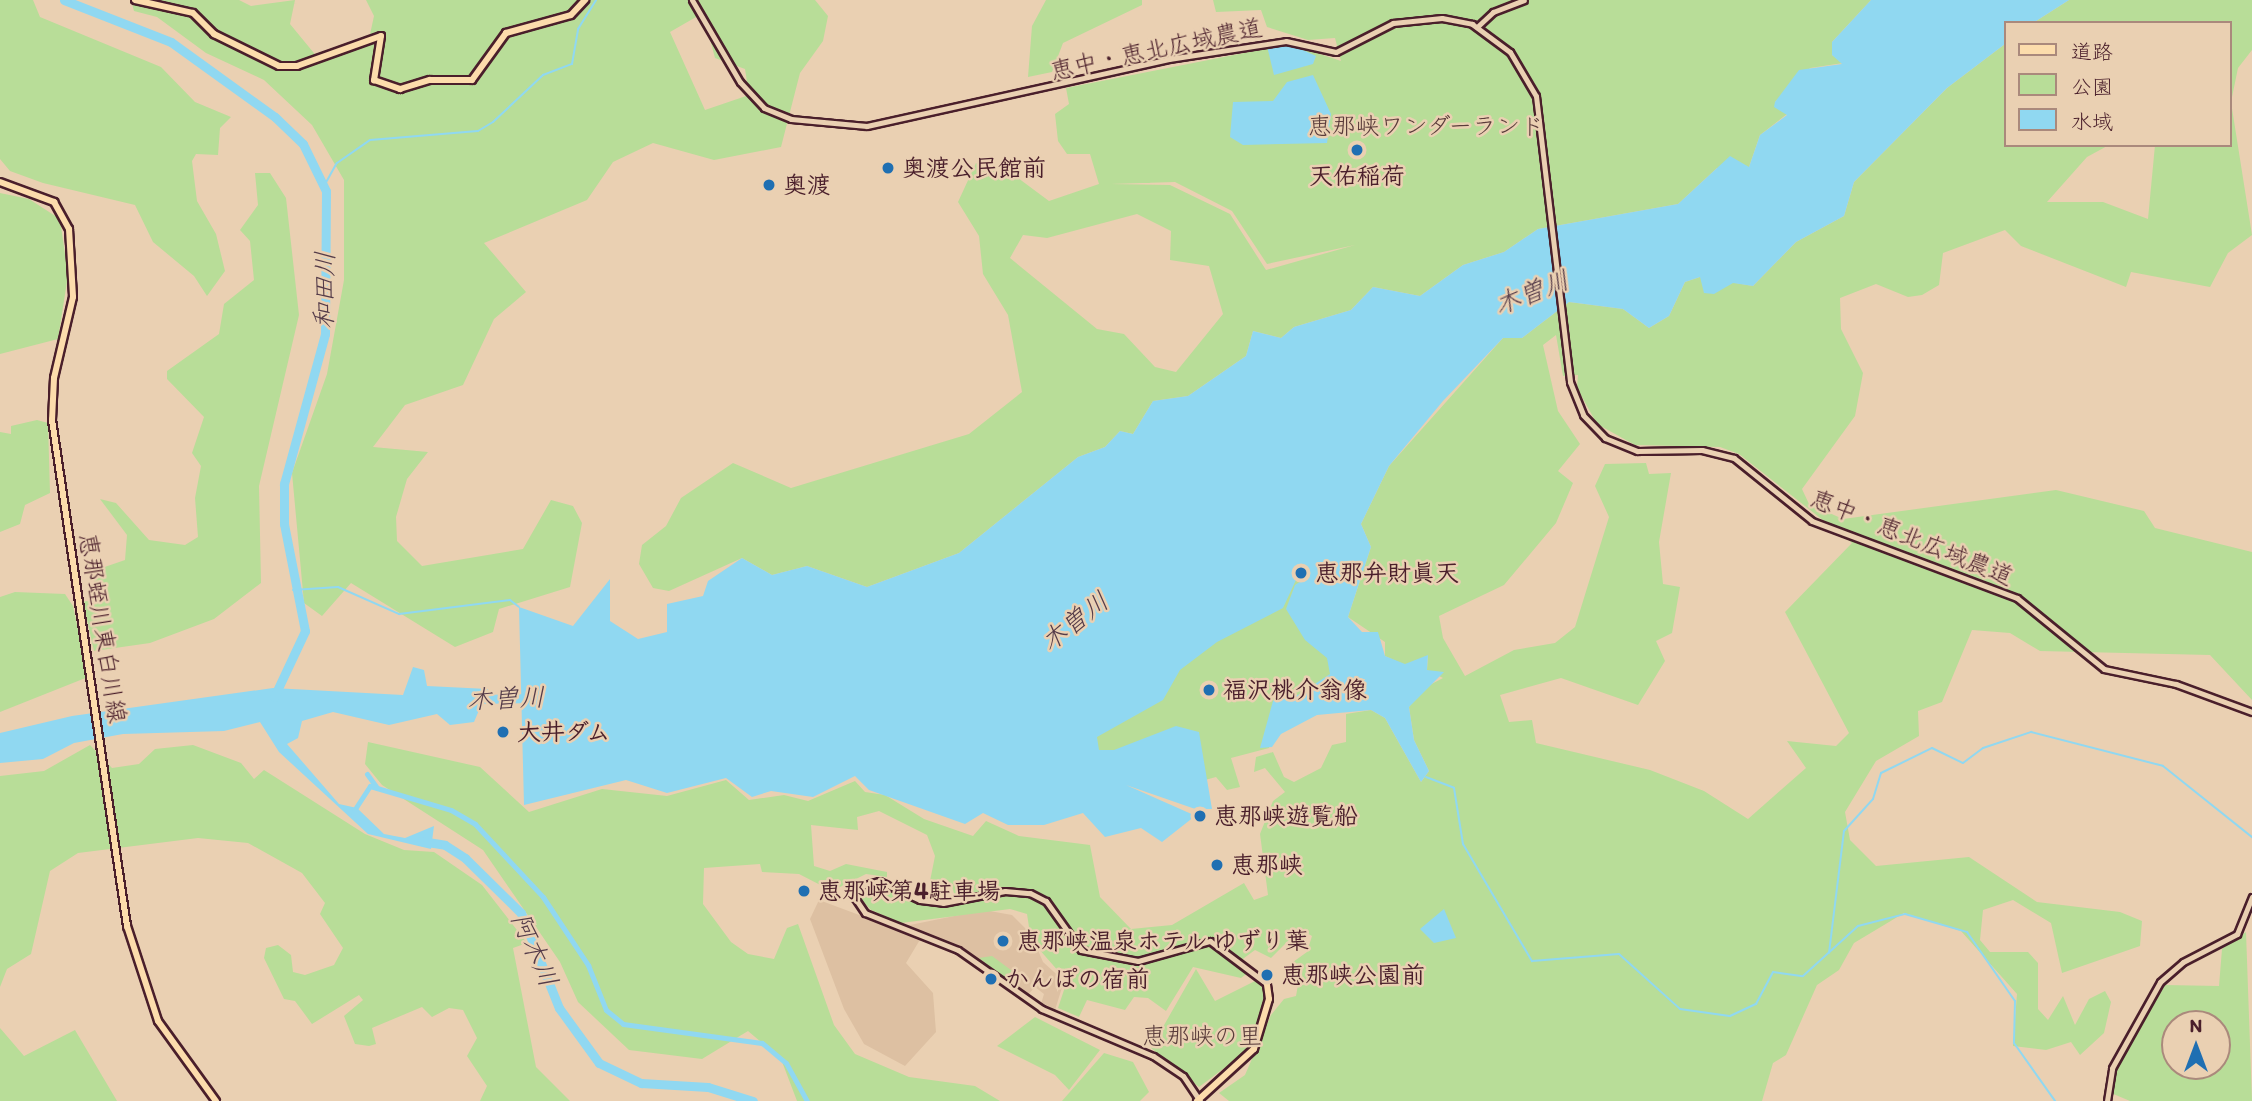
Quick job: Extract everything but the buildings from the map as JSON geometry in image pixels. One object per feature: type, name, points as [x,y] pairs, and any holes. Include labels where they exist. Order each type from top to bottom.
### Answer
[{"type":"main road","points":[[135,0],[193,13],[214,34],[279,65],[297,66],[381,36],[374,80],[400,89],[430,80],[472,80],[506,33],[570,15],[585,0]]},
{"type":"main road","name":"恵那蛭川東白川線","points":[[0,181],[54,202],[69,229],[73,297],[52,419],[72,557],[95,675],[111,818],[141,978],[177,1054],[216,1101]]},
{"type":"main road","points":[[1198,1100],[1254,1049],[1269,999],[1267,984]]},
{"type":"street","name":"恵中・恵北広域農道","points":[[692,0],[740,82],[764,108],[791,119],[867,126],[1169,59],[1286,41],[1336,52],[1379,26],[1416,19],[1477,27],[1510,52],[1532,86],[1548,186],[1574,397],[1605,438],[1637,451],[1703,450],[1734,458],[1812,521],[2017,598],[2104,669],[2176,684],[2252,712]]},
{"type":"street","points":[[1477,27],[1493,12],[1524,0]]},
{"type":"street","points":[[1198,1100],[1183,1076],[1153,1056],[1042,1009],[958,950],[865,913],[855,898],[858,887],[879,881],[943,903],[1004,891],[1030,893],[1046,901],[1067,937],[1086,953],[1138,961],[1210,941],[1267,984]]},
{"type":"street","points":[[2107,1101],[2112,1068],[2160,982],[2183,962],[2237,934],[2252,897]]},
{"type":"shaded area","points":[[819,900],[921,938],[906,963],[933,993],[936,1032],[905,1066],[864,1044],[844,1009],[810,919]]},
{"type":"shaded area","points":[[984,910],[1012,915],[1031,934],[1043,962],[1064,981],[1055,1010],[1041,1004],[1044,994],[1035,987],[1026,997],[974,955],[905,926]]},
{"type":"green space","points":[[0,0],[33,0],[40,17],[161,67],[195,102],[231,117],[220,128],[218,155],[196,154],[192,161],[197,201],[216,234],[225,271],[207,296],[194,276],[153,242],[135,205],[43,183],[10,171],[0,159]]},
{"type":"green space","points":[[131,0],[239,0],[251,6],[295,0],[290,24],[318,58],[356,49],[369,39],[374,16],[366,0],[815,0],[828,16],[823,41],[800,73],[781,147],[714,160],[653,143],[613,162],[587,200],[484,243],[526,292],[494,319],[463,385],[405,405],[373,447],[428,452],[407,479],[396,517],[397,541],[422,566],[523,549],[551,500],[573,506],[582,523],[570,587],[499,609],[493,632],[455,647],[351,583],[322,616],[304,603],[292,473],[327,374],[344,280],[344,180],[312,125],[264,80],[206,53],[157,17],[134,11]],"holes":[[[703,13],[715,58],[745,69],[749,95],[705,110],[670,32]]]},
{"type":"green space","points":[[1046,0],[1142,0],[1142,5],[1063,43],[1052,72],[1028,77],[1032,26]]},
{"type":"green space","name":"恵那峡ワンダーランド","points":[[1213,0],[1871,0],[1832,42],[1832,55],[1843,63],[1810,68],[1775,102],[1787,114],[1760,135],[1749,167],[1717,168],[1678,204],[1538,229],[1504,252],[1463,265],[1420,296],[1373,287],[1351,310],[1294,327],[1281,338],[1253,331],[1246,356],[1188,396],[1153,401],[1133,434],[1120,431],[1105,447],[1078,457],[959,553],[867,587],[807,566],[772,575],[742,558],[669,591],[653,588],[639,564],[642,545],[666,526],[681,498],[733,463],[791,488],[969,434],[1022,392],[1008,315],[983,274],[979,236],[958,202],[976,163],[1014,175],[1049,201],[1099,184],[1090,154],[1067,154],[1058,141],[1055,114],[1069,104],[1066,88],[1290,44],[1341,61],[1335,38],[1308,40],[1267,27],[1261,10],[1216,12]],"holes":[[[1175,182],[1232,211],[1267,264],[1355,245],[1266,270],[1230,214],[1170,185],[1111,184]],[[1137,214],[1171,231],[1170,260],[1209,266],[1223,314],[1176,372],[1155,367],[1124,334],[1097,329],[1010,258],[1023,235],[1047,238]]]},
{"type":"green space","points":[[2069,0],[2252,0],[2252,50],[2238,68],[2231,102],[2231,21],[2036,21]]},
{"type":"green space","points":[[2004,45],[2004,147],[2105,147],[2087,157],[2047,202],[2103,202],[2148,219],[2155,147],[2231,147],[2231,102],[2252,235],[2228,253],[2210,287],[2131,272],[2126,287],[2021,246],[2005,230],[1943,253],[1939,285],[1922,295],[1908,297],[1876,284],[1840,298],[1841,329],[1863,373],[1855,416],[1802,489],[1809,504],[1843,519],[2056,490],[2144,511],[2155,528],[2252,552],[2252,700],[2210,655],[2040,651],[2010,633],[1972,630],[1942,702],[1918,711],[1919,736],[1876,761],[1845,812],[1850,840],[1876,866],[1969,857],[2037,902],[2120,912],[2142,921],[2140,946],[2062,973],[2051,923],[2013,900],[1983,910],[1980,940],[1990,952],[2028,952],[2038,963],[2038,1009],[2048,1020],[2063,996],[2075,1025],[2089,999],[2105,991],[2111,1002],[2104,1033],[2080,1055],[2071,1042],[2046,1050],[2013,1046],[2017,994],[1961,931],[1904,913],[1854,943],[1839,970],[1817,985],[1786,1055],[1773,1063],[1762,1101],[1229,1101],[1219,1093],[1245,1075],[1271,1015],[1284,999],[1296,996],[1301,968],[1293,962],[1307,952],[1312,936],[1300,929],[1271,958],[1255,950],[1240,961],[1249,972],[1241,978],[1193,967],[1166,1011],[1148,998],[1134,997],[1125,1010],[1087,1000],[1079,1017],[1058,1008],[1067,981],[1031,940],[1027,914],[1010,909],[901,923],[871,910],[859,897],[869,883],[919,903],[957,905],[952,886],[930,881],[935,856],[927,835],[879,811],[857,817],[858,830],[811,825],[814,866],[830,871],[846,864],[887,872],[887,877],[866,874],[832,891],[799,874],[762,872],[760,864],[704,868],[703,904],[731,942],[748,954],[774,959],[787,928],[798,924],[834,1025],[855,1054],[909,1077],[975,1086],[1000,1101],[797,1101],[781,1059],[748,1031],[702,1059],[629,1050],[578,1002],[560,962],[483,850],[382,785],[365,764],[368,742],[480,767],[529,812],[602,789],[667,796],[726,780],[749,800],[784,795],[808,801],[855,781],[865,792],[885,795],[924,819],[973,836],[986,821],[1019,836],[1090,845],[1100,897],[1131,929],[1172,925],[1244,883],[1254,900],[1268,895],[1260,834],[1273,801],[1285,792],[1265,768],[1254,772],[1256,757],[1273,752],[1284,777],[1294,782],[1321,768],[1332,745],[1346,742],[1346,714],[1371,710],[1385,718],[1421,782],[1429,771],[1414,740],[1409,707],[1420,690],[1443,678],[1427,670],[1428,656],[1405,665],[1385,656],[1385,642],[1348,617],[1371,547],[1361,524],[1389,466],[1503,338],[1522,338],[1569,302],[1623,309],[1649,328],[1669,316],[1685,282],[1700,277],[1753,286],[1796,242],[1844,216],[1854,182],[1947,88]],"holes":[[[1556,335],[1563,376],[1578,375],[1577,388],[1597,424],[1635,445],[1720,447],[1739,454],[1852,543],[1785,612],[1849,733],[1836,746],[1787,741],[1806,768],[1748,819],[1704,791],[1650,770],[1536,743],[1532,720],[1509,722],[1500,695],[1561,678],[1638,705],[1665,661],[1656,641],[1672,633],[1680,587],[1663,584],[1659,542],[1671,473],[1649,474],[1646,463],[1605,464],[1595,486],[1609,517],[1575,627],[1555,643],[1514,650],[1465,676],[1443,638],[1439,616],[1504,585],[1556,523],[1573,483],[1558,471],[1580,444],[1558,411],[1543,345]]]},
{"type":"green space","points":[[255,173],[270,173],[286,198],[299,315],[259,486],[261,583],[214,619],[150,643],[94,651],[83,602],[95,599],[93,571],[125,560],[127,535],[100,499],[116,503],[149,540],[185,545],[198,537],[195,498],[201,466],[192,453],[204,417],[167,379],[167,371],[219,334],[224,304],[254,280],[250,241],[240,230],[258,205]]},
{"type":"green space","points":[[0,193],[29,199],[60,219],[68,275],[58,339],[0,354]]},
{"type":"green space","points":[[37,420],[48,423],[50,493],[25,505],[20,524],[0,532],[0,432],[11,434],[11,426]]},
{"type":"green space","points":[[1299,555],[1318,573],[1338,678],[1272,715],[1269,748],[1231,758],[1240,787],[1227,790],[1216,777],[1205,780],[1100,760],[1087,736]]},
{"type":"green space","points":[[15,592],[65,594],[73,606],[88,677],[0,712],[0,597]]},
{"type":"green space","points":[[90,745],[112,768],[139,764],[155,749],[193,745],[241,763],[254,779],[264,770],[365,834],[404,850],[434,852],[482,885],[527,943],[513,948],[536,1067],[570,1101],[480,1101],[487,1086],[467,1056],[477,1038],[463,1010],[449,1008],[432,1017],[422,1007],[372,1028],[376,1044],[369,1046],[355,1044],[344,1016],[363,1000],[359,995],[312,1024],[295,1001],[284,999],[264,958],[266,948],[278,945],[291,955],[293,972],[305,975],[334,965],[343,948],[320,914],[325,903],[302,873],[248,843],[198,838],[78,853],[50,871],[31,954],[7,969],[0,987],[0,776],[44,771]]},
{"type":"green space","points":[[2246,932],[2252,1101],[2130,1101],[2111,1093],[2119,1063],[2165,985],[2219,986],[2222,949]]},
{"type":"green space","points":[[992,956],[1015,973],[1009,982],[979,958]]},
{"type":"green space","name":"恵那峡の里","points":[[1196,969],[1215,1001],[1259,979],[1266,996],[1247,1051],[1199,1087],[1151,1048]]},
{"type":"green space","points":[[1035,1017],[1100,1050],[1069,1090],[1055,1075],[997,1046]]},
{"type":"green space","points":[[0,1028],[24,1056],[75,1030],[117,1101],[0,1101]]},
{"type":"green space","points":[[1104,1053],[1133,1062],[1149,1092],[1140,1101],[1062,1101]]},
{"type":"water","points":[[1871,0],[2069,0],[2036,21],[2004,21],[2004,45],[1947,88],[1854,182],[1844,216],[1796,242],[1753,286],[1733,283],[1714,294],[1704,293],[1700,277],[1685,282],[1669,316],[1649,328],[1623,309],[1569,302],[1522,338],[1503,338],[1443,401],[1389,466],[1361,524],[1371,547],[1348,617],[1362,632],[1378,632],[1385,656],[1405,664],[1428,655],[1427,670],[1444,672],[1409,707],[1414,740],[1429,771],[1421,782],[1385,718],[1371,710],[1317,715],[1281,734],[1272,747],[1260,748],[1273,701],[1283,693],[1298,695],[1330,674],[1327,658],[1305,640],[1286,609],[1295,585],[1309,576],[1302,567],[1283,608],[1217,642],[1180,670],[1163,700],[1097,737],[1099,750],[1114,750],[1176,726],[1199,732],[1212,809],[1204,809],[1162,842],[1141,828],[1105,837],[1083,813],[1044,825],[1008,825],[983,813],[965,824],[869,790],[855,776],[813,797],[771,791],[752,797],[726,778],[667,793],[626,780],[524,805],[519,607],[573,626],[610,579],[610,621],[638,639],[667,632],[667,604],[703,596],[708,581],[742,558],[772,575],[807,566],[867,587],[959,553],[1078,457],[1105,447],[1120,431],[1133,434],[1153,401],[1188,396],[1246,356],[1253,331],[1281,338],[1294,327],[1351,310],[1373,287],[1420,296],[1463,265],[1504,252],[1538,229],[1678,204],[1730,156],[1749,167],[1760,135],[1787,115],[1774,107],[1775,102],[1799,70],[1842,64],[1832,55],[1832,42]]},
{"type":"water","points":[[1290,44],[1316,56],[1313,64],[1274,75],[1267,46]]},
{"type":"water","points":[[1313,75],[1331,114],[1327,143],[1243,145],[1230,137],[1233,102],[1273,101],[1287,82]]},
{"type":"water","points":[[413,667],[424,670],[427,686],[488,689],[474,722],[450,725],[437,714],[389,725],[333,712],[302,721],[298,738],[287,744],[339,804],[357,808],[384,834],[405,838],[434,826],[431,849],[368,834],[279,752],[260,722],[224,731],[123,734],[74,743],[43,759],[0,763],[0,733],[72,716],[273,688],[403,695]]},
{"type":"water","points":[[1444,909],[1456,938],[1434,943],[1420,929]]},
{"type":"pier","points":[[1126,785],[1201,811],[1196,816]]},
{"type":"waterway","name":"和田川","points":[[64,0],[171,42],[275,117],[303,144],[326,191],[325,334],[284,484],[284,524],[305,631],[274,697]]},
{"type":"waterway","points":[[324,186],[337,163],[370,140],[478,131],[493,122],[543,75],[572,64],[578,29],[596,0]]},
{"type":"waterway","points":[[293,590],[338,587],[399,614],[510,600],[519,607]]},
{"type":"waterway","name":"木曽川","points":[[476,699],[532,698]]},
{"type":"waterway","points":[[1829,953],[1844,831],[1873,799],[1881,773],[1932,748],[1963,763],[1983,748],[2031,732],[2163,766],[2252,837]]},
{"type":"waterway","points":[[367,774],[377,788]]},
{"type":"waterway","points":[[1426,777],[1454,788],[1463,844],[1532,961],[1619,954],[1680,1009],[1730,1016],[1756,1004],[1773,972],[1803,976],[1858,926],[1905,914],[1967,932],[2015,1001],[2014,1043],[2055,1101]]},
{"type":"waterway","points":[[353,812],[370,786],[451,810],[475,824],[543,897],[588,965],[606,1010],[623,1024],[762,1043],[786,1063],[807,1101]]},
{"type":"waterway","name":"阿木川","points":[[421,841],[445,845],[465,858],[521,913],[559,1008],[599,1063],[641,1083],[708,1087],[753,1101]]},
{"type":"place","name":"天佑稲荷","points":[[1357,150]]},
{"type":"place","name":"奥渡公民館前","points":[[888,168]]},
{"type":"place","name":"奥渡","points":[[769,185]]},
{"type":"place","name":"恵那弁財眞天","points":[[1301,573]]},
{"type":"place","name":"福沢桃介翁像","points":[[1209,690]]},
{"type":"place","name":"大井ダム","points":[[503,732]]},
{"type":"place","name":"恵那峡遊覧船","points":[[1200,816]]},
{"type":"place","name":"恵那峡","points":[[1217,865]]},
{"type":"place","name":"恵那峡第4駐車場","points":[[804,891]]},
{"type":"place","name":"恵那峡温泉ホテル ゆずり葉","points":[[1003,941]]},
{"type":"place","name":"恵那峡公園前","points":[[1267,975]]},
{"type":"place","name":"かんぽの宿前","points":[[991,979]]}]
